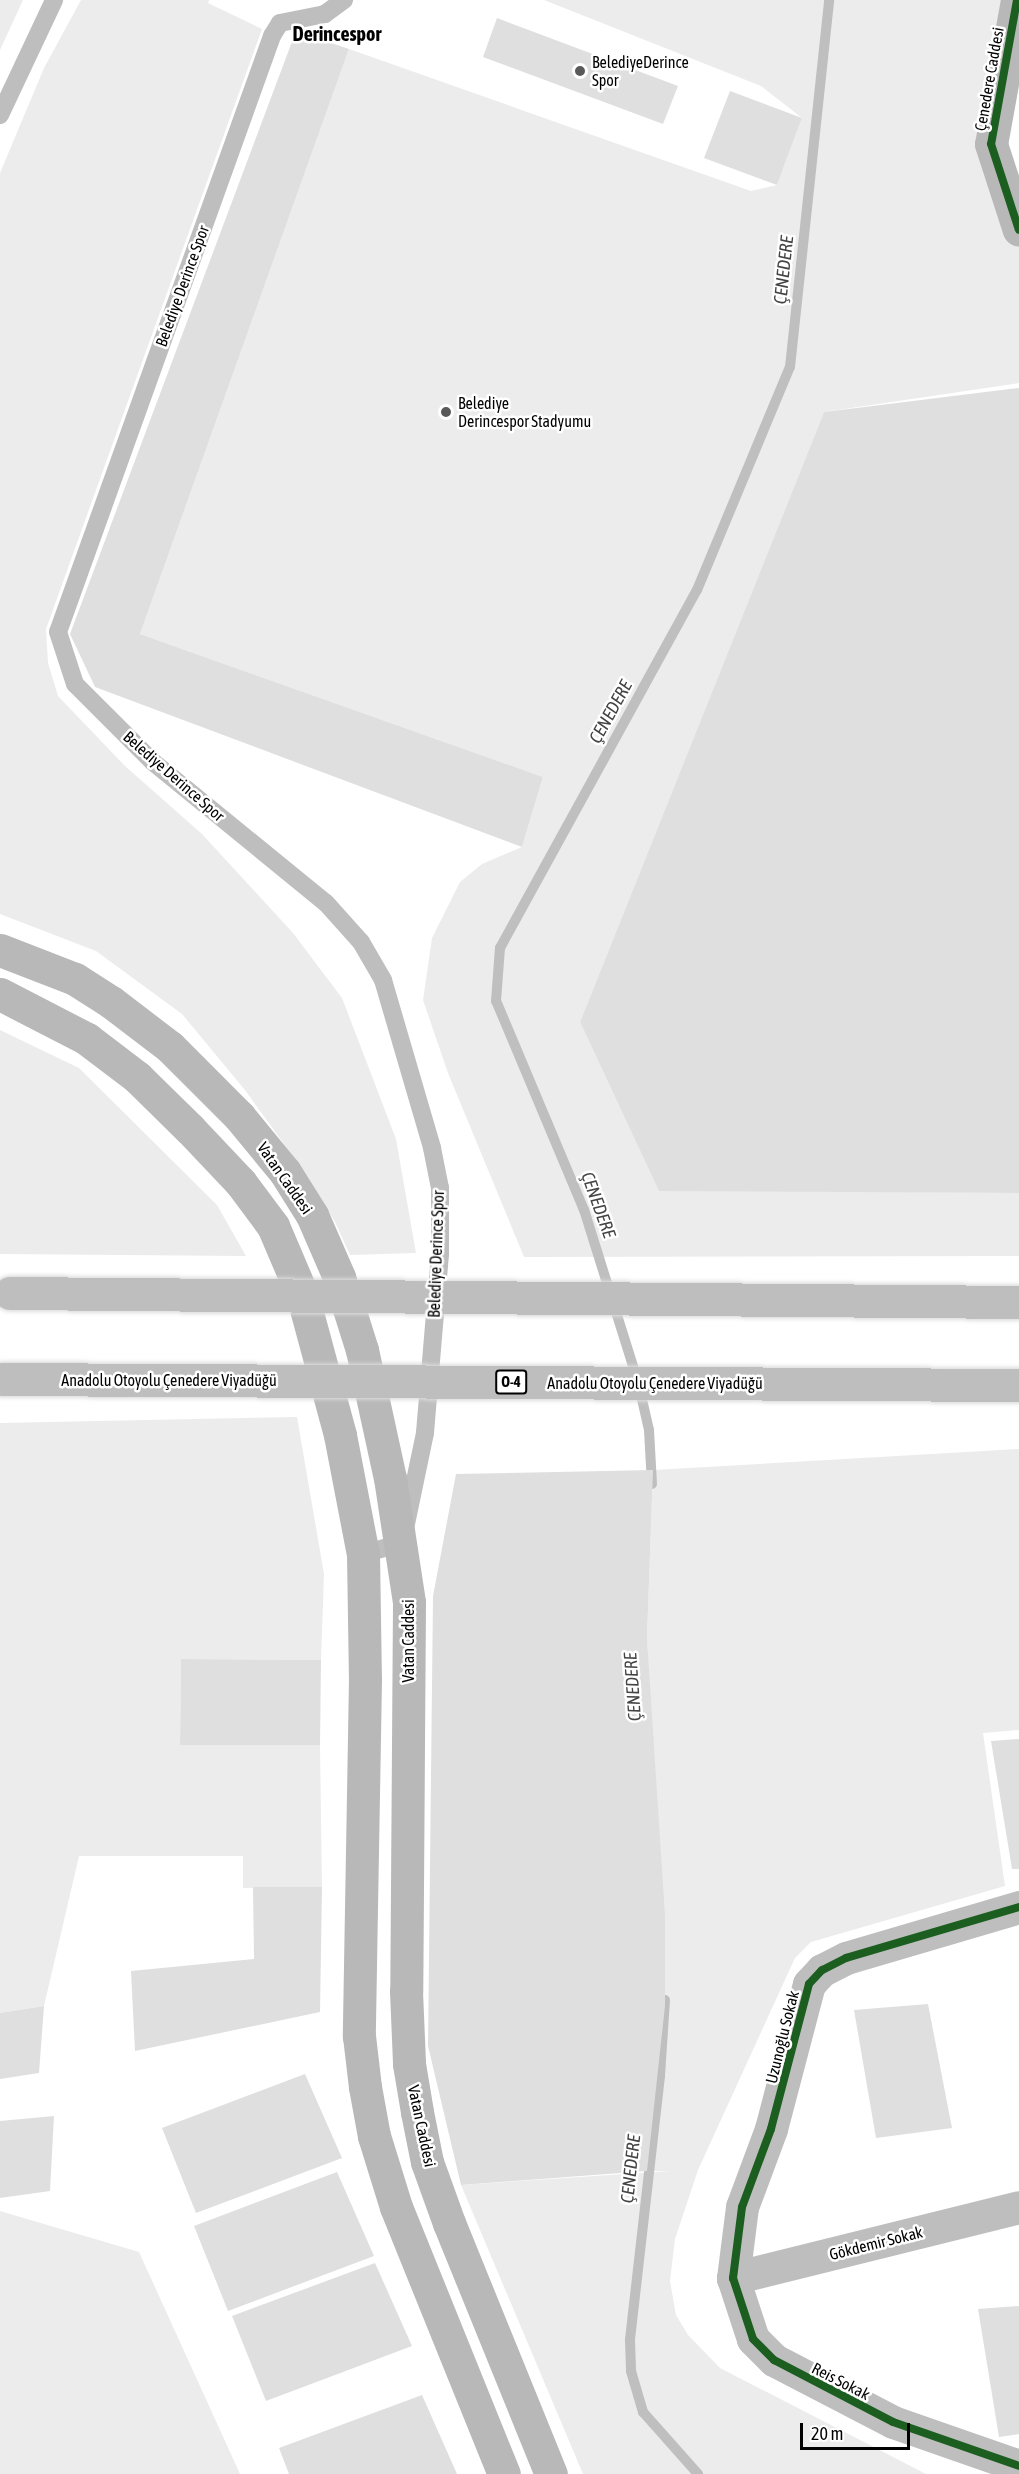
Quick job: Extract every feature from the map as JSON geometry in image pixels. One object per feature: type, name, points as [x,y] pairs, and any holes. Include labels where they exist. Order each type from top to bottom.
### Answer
[{"type":"main road","name":"Çenedere Caddesi","points":[[1017,0],[991,144],[1019,230]]},
{"type":"main road","name":"Vatan Caddesi","points":[[0,950],[75,980],[120,1008],[170,1047],[232,1108],[285,1172],[312,1215],[339,1277],[362,1350],[402,1544],[409,1602],[406,1979],[409,2064],[415,2103],[428,2162],[449,2223],[552,2474]]},
{"type":"main road","points":[[0,994],[87,1039],[137,1077],[242,1183],[273,1226],[302,1294],[340,1435],[363,1554],[365,1679],[358,2036],[365,2087],[374,2136],[396,2206],[504,2474]]},
{"type":"main road","points":[[10,1293],[1019,1302]]},
{"type":"main road","name":"Anadolu Otoyolu Çenedere Viyadüğü","points":[[2,1379],[1019,1385]]},
{"type":"main road","name":"Uzunoğlu Sokak","points":[[733,2278],[742,2207],[771,2129],[809,1984],[822,1970],[846,1958],[1019,1907]]},
{"type":"main road","name":"Gökdemir Sokak","points":[[733,2278],[1019,2207]]},
{"type":"main road","name":"Reis Sokak","points":[[733,2278],[753,2339],[774,2360],[893,2422],[1019,2466]]},
{"type":"lane","points":[[0,115],[54,0]]},
{"type":"lane","name":"Belediye Derince Spor","points":[[344,0],[324,14],[280,23],[272,36],[58,632],[75,684],[153,762],[326,903],[361,942],[383,980],[432,1148],[440,1188],[440,1254],[425,1432],[402,1544]]},
{"type":"lane","points":[[363,1554],[402,1544]]},
{"type":"shaded area","points":[[0,0],[23,0],[0,50]]},
{"type":"shaded area","points":[[81,0],[209,0],[208,3],[262,29],[46,629],[48,663],[58,696],[125,766],[202,834],[293,933],[342,998],[396,1139],[416,1253],[350,1255],[335,1222],[299,1165],[245,1090],[182,1014],[96,951],[0,914],[0,173],[44,68]]},
{"type":"shaded area","points":[[544,0],[1017,0],[991,144],[1019,230],[1019,383],[824,412],[580,1022],[659,1190],[1019,1193],[1019,1256],[524,1257],[448,1073],[423,1000],[432,938],[460,882],[482,864],[522,847],[543,777],[140,634],[349,49],[751,191],[777,185],[802,118],[761,86]]},
{"type":"shaded area","points":[[0,1030],[79,1068],[217,1205],[246,1256],[0,1254]]},
{"type":"shaded area","points":[[297,1417],[324,1574],[321,1660],[181,1659],[180,1745],[320,1745],[322,1887],[243,1888],[243,1856],[79,1856],[44,2006],[0,2013],[0,1423]]},
{"type":"shaded area","points":[[1019,1449],[1019,1730],[983,1733],[1005,1886],[811,1942],[795,1958],[698,2170],[675,2239],[670,2281],[676,2315],[688,2335],[720,2368],[926,2474],[583,2474],[461,2185],[670,2171],[647,2171],[665,2006],[647,1638],[653,1470]]},
{"type":"shaded area","points":[[0,2211],[139,2252],[240,2474],[0,2474]]},
{"type":"building","name":"BelediyeDerince Spor","points":[[497,18],[678,86],[663,124],[483,57]]},
{"type":"building","points":[[296,31],[349,49],[140,634],[543,777],[522,847],[95,687],[70,634]]},
{"type":"building","points":[[730,91],[802,118],[777,185],[704,158]]},
{"type":"building","points":[[1019,388],[1019,1193],[659,1191],[580,1022],[824,412]]},
{"type":"building","points":[[653,1470],[647,1638],[665,1916],[665,2006],[647,2171],[461,2185],[428,2046],[433,1596],[456,1474]]},
{"type":"building","points":[[181,1659],[321,1660],[320,1745],[180,1745]]},
{"type":"building","points":[[1019,1739],[1019,1869],[1012,1869],[991,1741]]},
{"type":"building","points":[[253,1887],[322,1887],[320,2012],[135,2051],[131,1971],[254,1959]]},
{"type":"building","points":[[928,2004],[952,2128],[876,2138],[854,2010]]},
{"type":"building","points":[[44,2006],[39,2073],[0,2079],[0,2013]]},
{"type":"building","points":[[305,2074],[342,2158],[196,2213],[162,2128]]},
{"type":"building","points":[[54,2116],[50,2191],[0,2198],[0,2121]]},
{"type":"building","points":[[337,2172],[374,2256],[228,2311],[194,2226]]},
{"type":"building","points":[[375,2263],[412,2346],[266,2401],[232,2316]]},
{"type":"building","points":[[1019,2306],[1019,2434],[999,2437],[978,2309]]},
{"type":"building","points":[[422,2395],[457,2474],[289,2474],[279,2448]]},
{"type":"waterway","name":"ÇENEDERE","points":[[652,1484],[649,1430],[638,1382],[584,1210],[496,1001],[500,948],[697,590],[790,367],[829,0]]},
{"type":"waterway","name":"ÇENEDERE","points":[[665,2000],[660,2076],[630,2340],[631,2371],[643,2412],[698,2474]]},
{"type":"cycle path","points":[[1017,0],[991,144],[1019,230]]},
{"type":"cycle path","points":[[1019,1907],[846,1958],[822,1970],[809,1984],[771,2129],[742,2207],[733,2278],[753,2339],[774,2360],[893,2422],[1019,2466]]},
{"type":"place","name":"BelediyeDerince Spor","points":[[580,71]]},
{"type":"place","name":"Belediye Derincespor Stadyumu","points":[[446,412]]},
{"type":"district","name":"Derincespor","points":[[337,33]]}]
